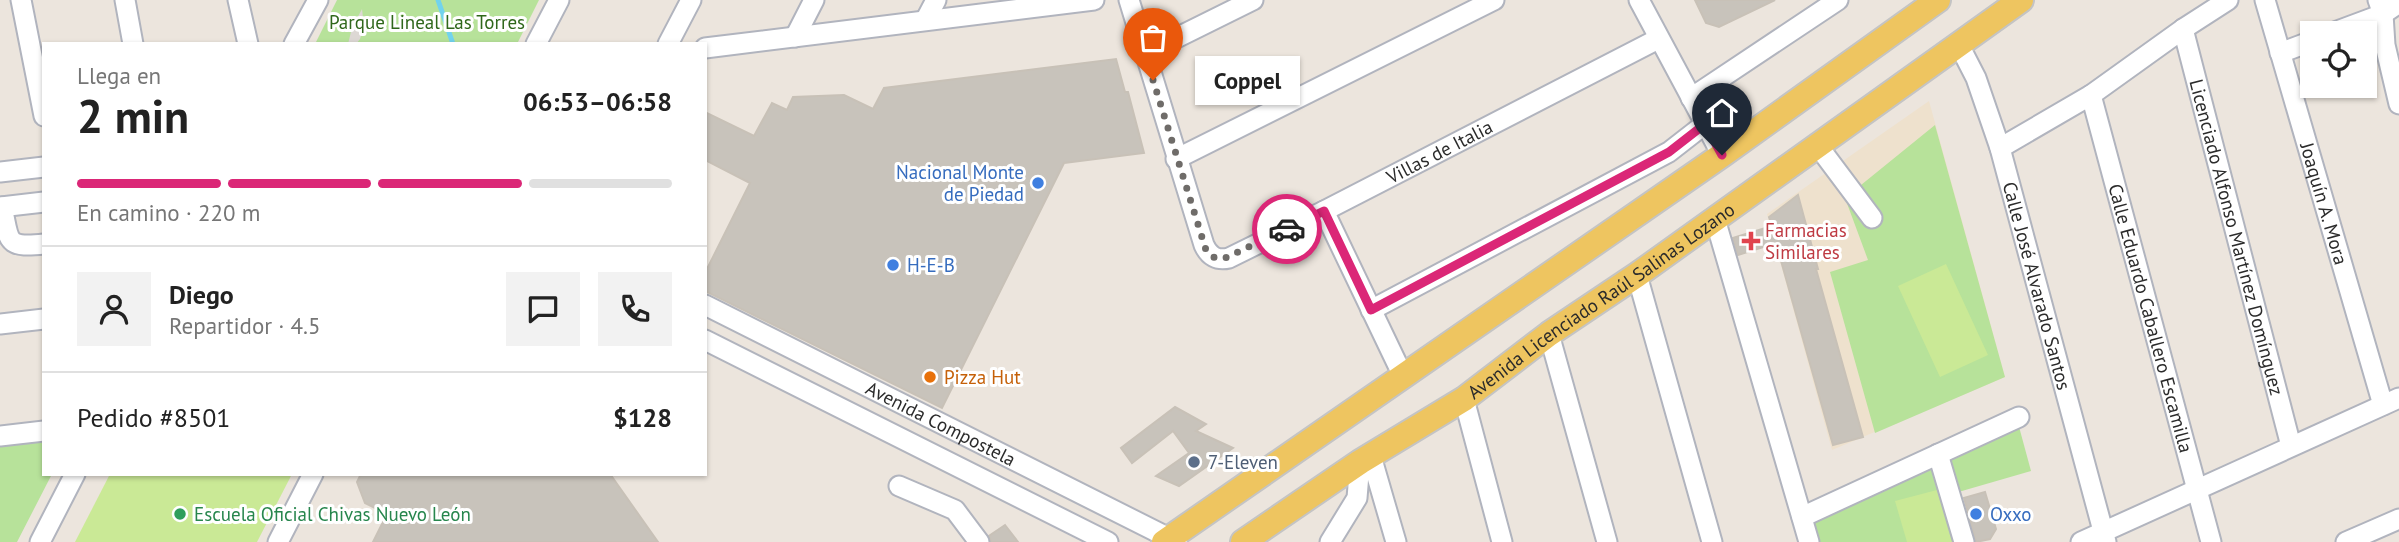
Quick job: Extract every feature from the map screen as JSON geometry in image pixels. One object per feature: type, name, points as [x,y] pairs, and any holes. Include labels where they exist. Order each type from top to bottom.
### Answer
[{"type":"main road","points":[[1170,541],[1722,155],[1938,0]]},
{"type":"main road","name":"Avenida Licenciado Raúl Salinas Lozano","points":[[1242,542],[1366,459],[1464,399],[1549,334],[1637,275],[2021,0]]},
{"type":"street","points":[[21,0],[42,106]]},
{"type":"street","points":[[124,0],[133,42]]},
{"type":"street","points":[[238,0],[248,42]]},
{"type":"street","points":[[295,42],[318,0]]},
{"type":"street","points":[[538,42],[559,0]]},
{"type":"street","points":[[669,42],[691,0]]},
{"type":"street","points":[[795,37],[814,0]]},
{"type":"street","points":[[926,19],[936,0]]},
{"type":"street","points":[[707,48],[1094,0]]},
{"type":"street","points":[[1129,0],[1176,159],[1494,0]]},
{"type":"street","points":[[1146,53],[1252,0]]},
{"type":"street","points":[[1639,0],[1722,155]]},
{"type":"street","points":[[1691,98],[1838,0]]},
{"type":"street","points":[[2000,148],[2091,96],[2228,0]]},
{"type":"street","name":"Joaquín A. Mora","points":[[2265,0],[2391,401]]},
{"type":"street","points":[[2354,21],[2380,7],[2399,3]]},
{"type":"street","points":[[2380,7],[2385,45],[2399,104]]},
{"type":"street","name":"Licenciado Alfonso Martínez Domínguez","points":[[2183,29],[2291,446]]},
{"type":"street","name":"Villas de Italia","points":[[1176,159],[1204,245],[1210,254],[1218,259],[1229,258],[1658,39]]},
{"type":"street","name":"Calle José Alvarado Santos","points":[[1958,43],[1976,78],[2000,148],[2104,537]]},
{"type":"street","points":[[2280,53],[2300,46]]},
{"type":"street","name":"Calle Eduardo Caballero Escamilla","points":[[2091,96],[2211,542]]},
{"type":"street","points":[[1371,310],[1669,152],[1705,124]]},
{"type":"street","points":[[1818,146],[1872,218]]},
{"type":"street","points":[[0,172],[42,167]]},
{"type":"street","points":[[42,202],[1,207],[9,239],[14,244],[42,244]]},
{"type":"street","points":[[1324,211],[1403,376]]},
{"type":"street","points":[[1715,219],[1809,542]]},
{"type":"street","points":[[1637,275],[1712,542]]},
{"type":"street","name":"Avenida Compostela","points":[[707,306],[1170,541]]},
{"type":"street","points":[[710,343],[729,316]]},
{"type":"street","points":[[0,324],[42,319]]},
{"type":"street","points":[[1549,334],[1607,542]]},
{"type":"street","name":"Avenida Compostela","points":[[710,343],[1108,542]]},
{"type":"street","points":[[1464,399],[1502,542]]},
{"type":"street","points":[[2081,542],[2104,537],[2195,490],[2391,401]]},
{"type":"street","points":[[885,431],[898,403]]},
{"type":"street","points":[[1802,517],[2019,417]]},
{"type":"street","points":[[0,436],[42,431]]},
{"type":"street","points":[[1938,454],[1964,542]]},
{"type":"street","points":[[1330,542],[1357,498],[1366,459]]},
{"type":"street","points":[[1366,459],[1396,542]]},
{"type":"street","points":[[40,542],[74,476]]},
{"type":"street","points":[[278,542],[312,476]]},
{"type":"street","points":[[1024,500],[1053,480]]},
{"type":"street","points":[[899,486],[955,510],[979,542]]},
{"type":"street","points":[[2346,542],[2399,519]]},
{"type":"shaded area","points":[[362,9],[364,26],[358,42],[348,42]]},
{"type":"shaded area","points":[[1929,101],[2005,377],[1832,450],[1767,214]]},
{"type":"green space","name":"Parque Lineal Las Torres","points":[[337,0],[539,0],[518,42],[316,42]]},
{"type":"green space","points":[[1935,125],[2005,377],[1875,433],[1830,272],[1868,260],[1845,198]]},
{"type":"green space","points":[[1946,264],[1988,355],[1940,377],[1898,286]]},
{"type":"green space","points":[[2018,423],[2031,471],[1955,493],[1943,457]]},
{"type":"green space","points":[[42,439],[42,476],[51,476],[17,542],[0,542],[0,445]]},
{"type":"green space","points":[[1936,461],[1960,542],[1815,542],[1809,519]]},
{"type":"green space","name":"Escuela Oficial Chivas Nuevo León","points":[[109,476],[291,476],[257,542],[75,542]]},
{"type":"green space","points":[[1937,490],[1952,542],[1907,542],[1895,501]]},
{"type":"building","points":[[1695,0],[1775,0],[1719,27],[1706,23]]},
{"type":"building","points":[[1116,59],[1144,153],[1064,163],[942,408],[707,292],[707,269],[750,183],[707,161],[707,113],[754,136],[772,103],[787,110],[793,97],[844,95],[873,109],[884,88]]},
{"type":"building","points":[[1798,195],[1863,437],[1833,445],[1776,243],[1738,255],[1733,238],[1772,226],[1769,217]]},
{"type":"building","points":[[1175,407],[1206,424],[1196,431],[1233,448],[1179,486],[1156,476],[1189,453],[1173,431],[1132,463],[1121,448]]},
{"type":"building","points":[[360,476],[611,476],[658,542],[373,542],[387,514],[365,503],[357,482]]},
{"type":"building","name":"Oxxo","points":[[1985,492],[1996,529],[1990,539],[1976,542],[1964,498]]},
{"type":"building","points":[[1005,525],[1018,542],[991,542],[989,536]]},
{"type":"waterway","points":[[438,0],[452,42]]},
{"type":"way so far","points":[[1153,80],[1206,250],[1218,259],[1229,258],[1287,229]]},
{"type":"place","name":"Coppel","points":[[1153,80]]},
{"type":"place","name":"Nacional Monte de Piedad","points":[[1038,183]]},
{"type":"place","name":"Farmacias Similares","points":[[1751,241]]},
{"type":"place","name":"H-E-B","points":[[893,265]]},
{"type":"place","name":"Pizza Hut","points":[[930,377]]},
{"type":"place","name":"7-Eleven","points":[[1194,462]]},
{"type":"place","name":"Escuela Oficial Chivas Nuevo León","points":[[180,514]]},
{"type":"place","name":"Oxxo","points":[[1976,514]]},
{"type":"route","points":[[1287,229],[1324,211],[1371,310],[1669,152],[1705,124],[1722,155]]}]
